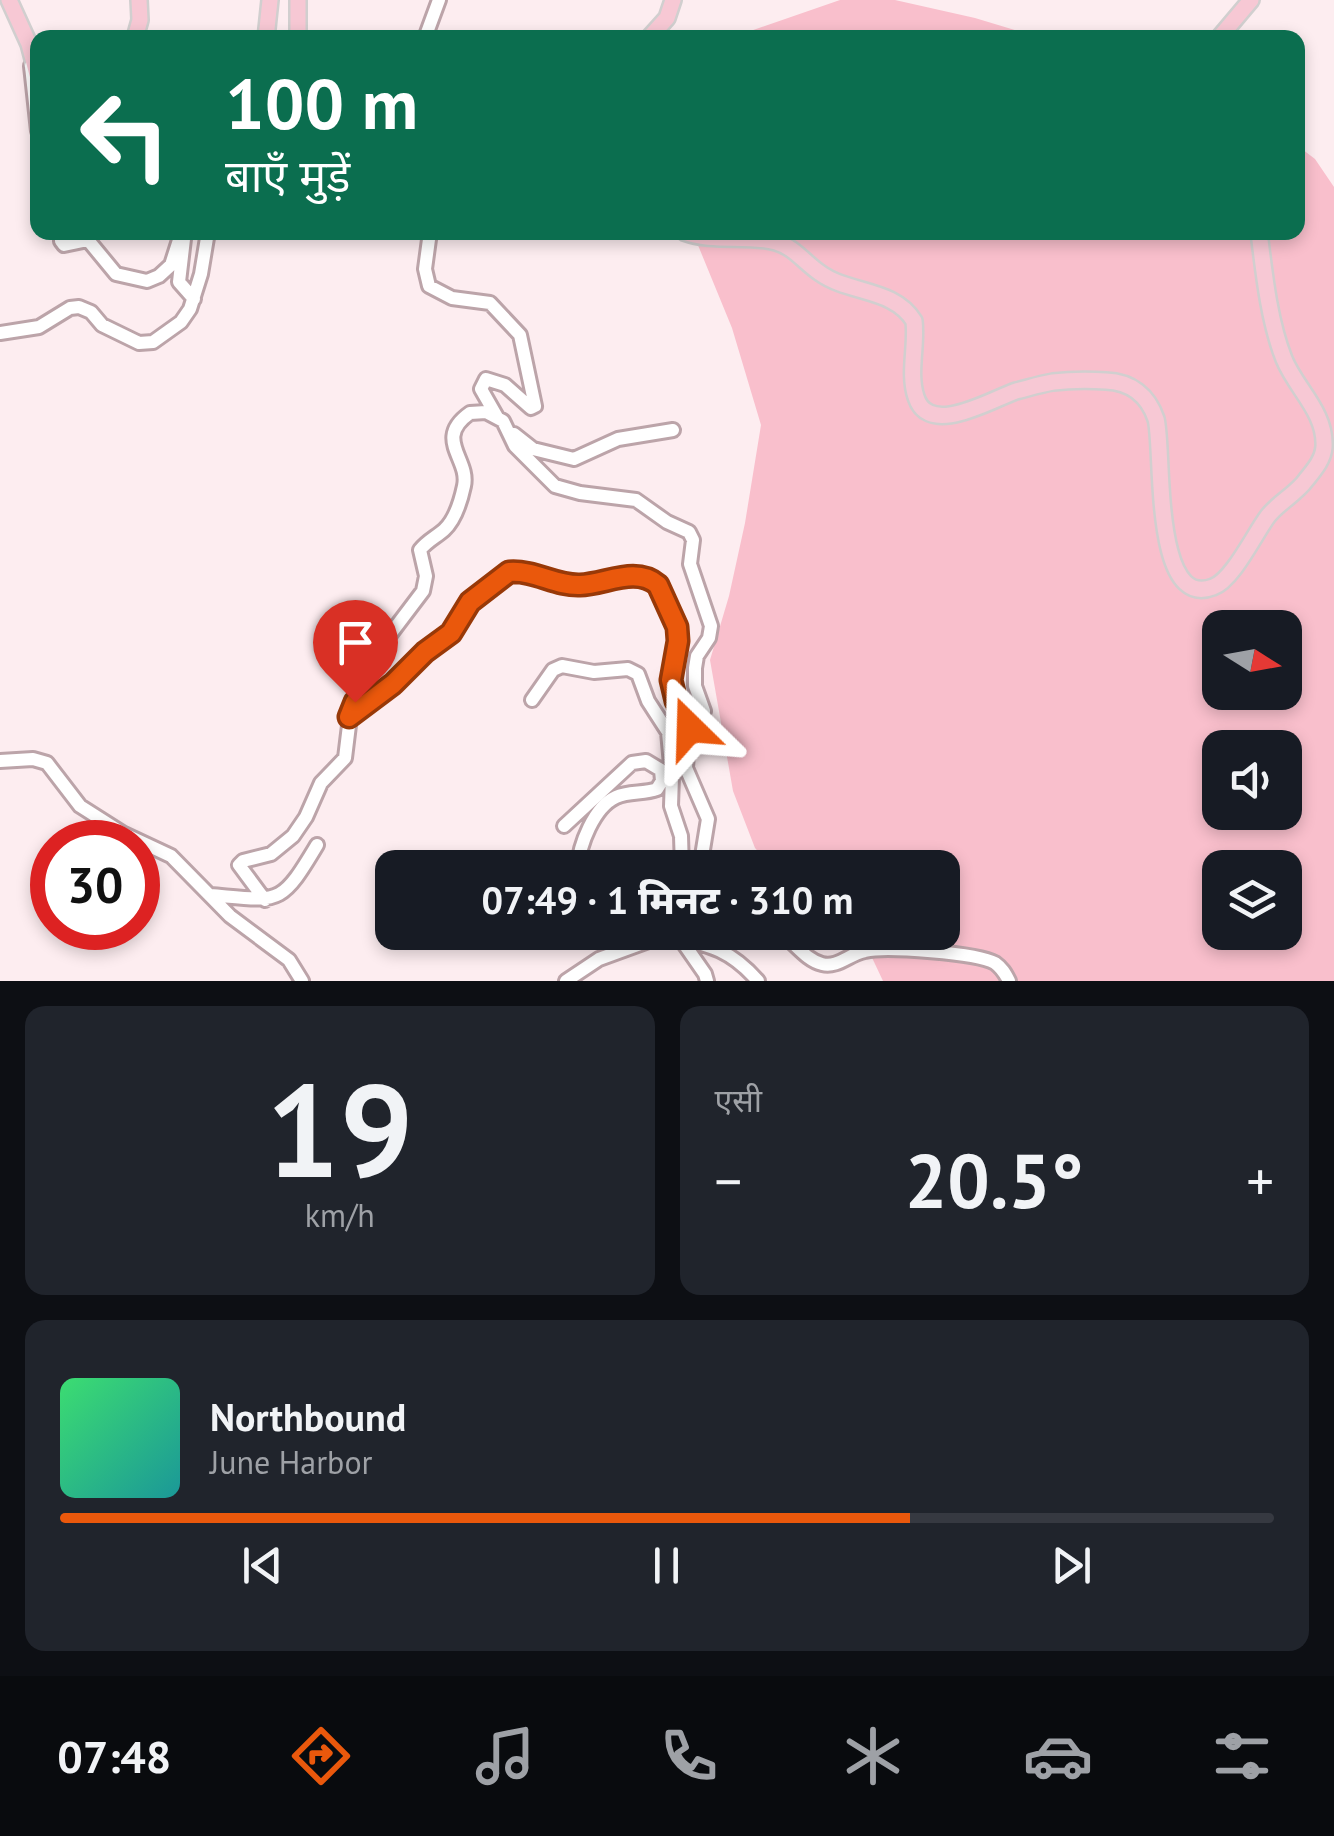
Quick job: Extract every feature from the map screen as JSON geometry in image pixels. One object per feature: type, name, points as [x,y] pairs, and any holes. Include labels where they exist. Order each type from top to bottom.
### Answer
[{"type":"main road","points":[[9,0],[30,48]]},
{"type":"main road","points":[[137,30],[139,0]]},
{"type":"main road","points":[[267,30],[270,0]]},
{"type":"main road","points":[[298,0],[298,30]]},
{"type":"main road","points":[[657,30],[668,18],[673,0]]},
{"type":"main road","points":[[1226,30],[1252,0]]},
{"type":"main road","points":[[765,240],[779,242],[834,282],[900,305],[914,322],[912,380],[916,400],[924,410],[936,415],[952,414],[1053,382],[1125,382],[1138,390],[1156,418],[1164,524],[1171,556],[1186,583],[1214,588],[1227,577],[1271,512],[1299,489],[1320,462],[1324,446],[1317,411],[1284,358],[1261,240]]},
{"type":"street","points":[[428,30],[439,0]]},
{"type":"street","points":[[29,44],[30,54]]},
{"type":"street","points":[[62,240],[62,244],[88,240],[116,274],[148,281],[168,268],[181,240]]},
{"type":"street","points":[[184,240],[179,282],[194,299]]},
{"type":"street","points":[[0,333],[40,326],[70,308],[79,307],[102,325],[148,344],[181,322],[194,299],[206,240]]},
{"type":"street","points":[[429,240],[426,269],[429,286],[452,298],[490,303],[520,335],[536,406],[531,408],[497,380],[486,379],[481,389],[516,446],[555,486],[572,492],[636,500],[692,536],[690,564],[711,626],[694,668],[695,686],[704,711]]},
{"type":"street","points":[[265,900],[239,865],[271,854],[300,827],[321,783],[345,758],[349,717],[390,636],[424,592],[426,576],[420,550],[446,528],[456,512],[465,480],[455,454],[456,430],[470,413],[500,419],[526,446],[568,459],[618,439],[673,430]]},
{"type":"street","points":[[349,717],[451,633],[470,602],[509,572],[530,573],[569,585],[631,576],[651,579],[658,585],[677,627],[671,680],[676,701],[689,722],[686,768],[708,819],[703,850]]},
{"type":"street","points":[[532,700],[554,670],[562,666],[594,672],[628,669],[638,674],[650,707],[668,732],[671,806],[681,850]]},
{"type":"street","points":[[0,761],[33,759],[47,763],[88,812],[171,856],[240,924],[289,960],[302,981]]},
{"type":"street","points":[[564,826],[632,764],[646,761],[660,770],[662,781],[657,790],[620,795],[606,804],[585,838],[582,850]]},
{"type":"street","points":[[210,895],[265,900],[288,890],[317,845]]},
{"type":"street","points":[[566,981],[599,959],[627,950]]},
{"type":"street","points":[[684,950],[706,981]]},
{"type":"street","points":[[720,950],[738,959],[758,981]]},
{"type":"street","points":[[802,950],[812,960],[833,965],[867,950],[992,961],[1002,968],[1009,981]]},
{"type":"shaded area","points":[[840,0],[895,0],[1015,30],[753,30]]},
{"type":"shaded area","points":[[1305,151],[1315,159],[1334,187],[1334,981],[883,981],[868,950],[960,950],[960,850],[757,850],[733,791],[710,660],[745,523],[761,425],[732,328],[696,240],[1305,240]]},
{"type":"route","points":[[355,702],[349,717],[451,633],[470,602],[509,572],[530,573],[569,585],[639,576],[658,585],[677,627],[671,680],[676,701],[690,728]]}]
